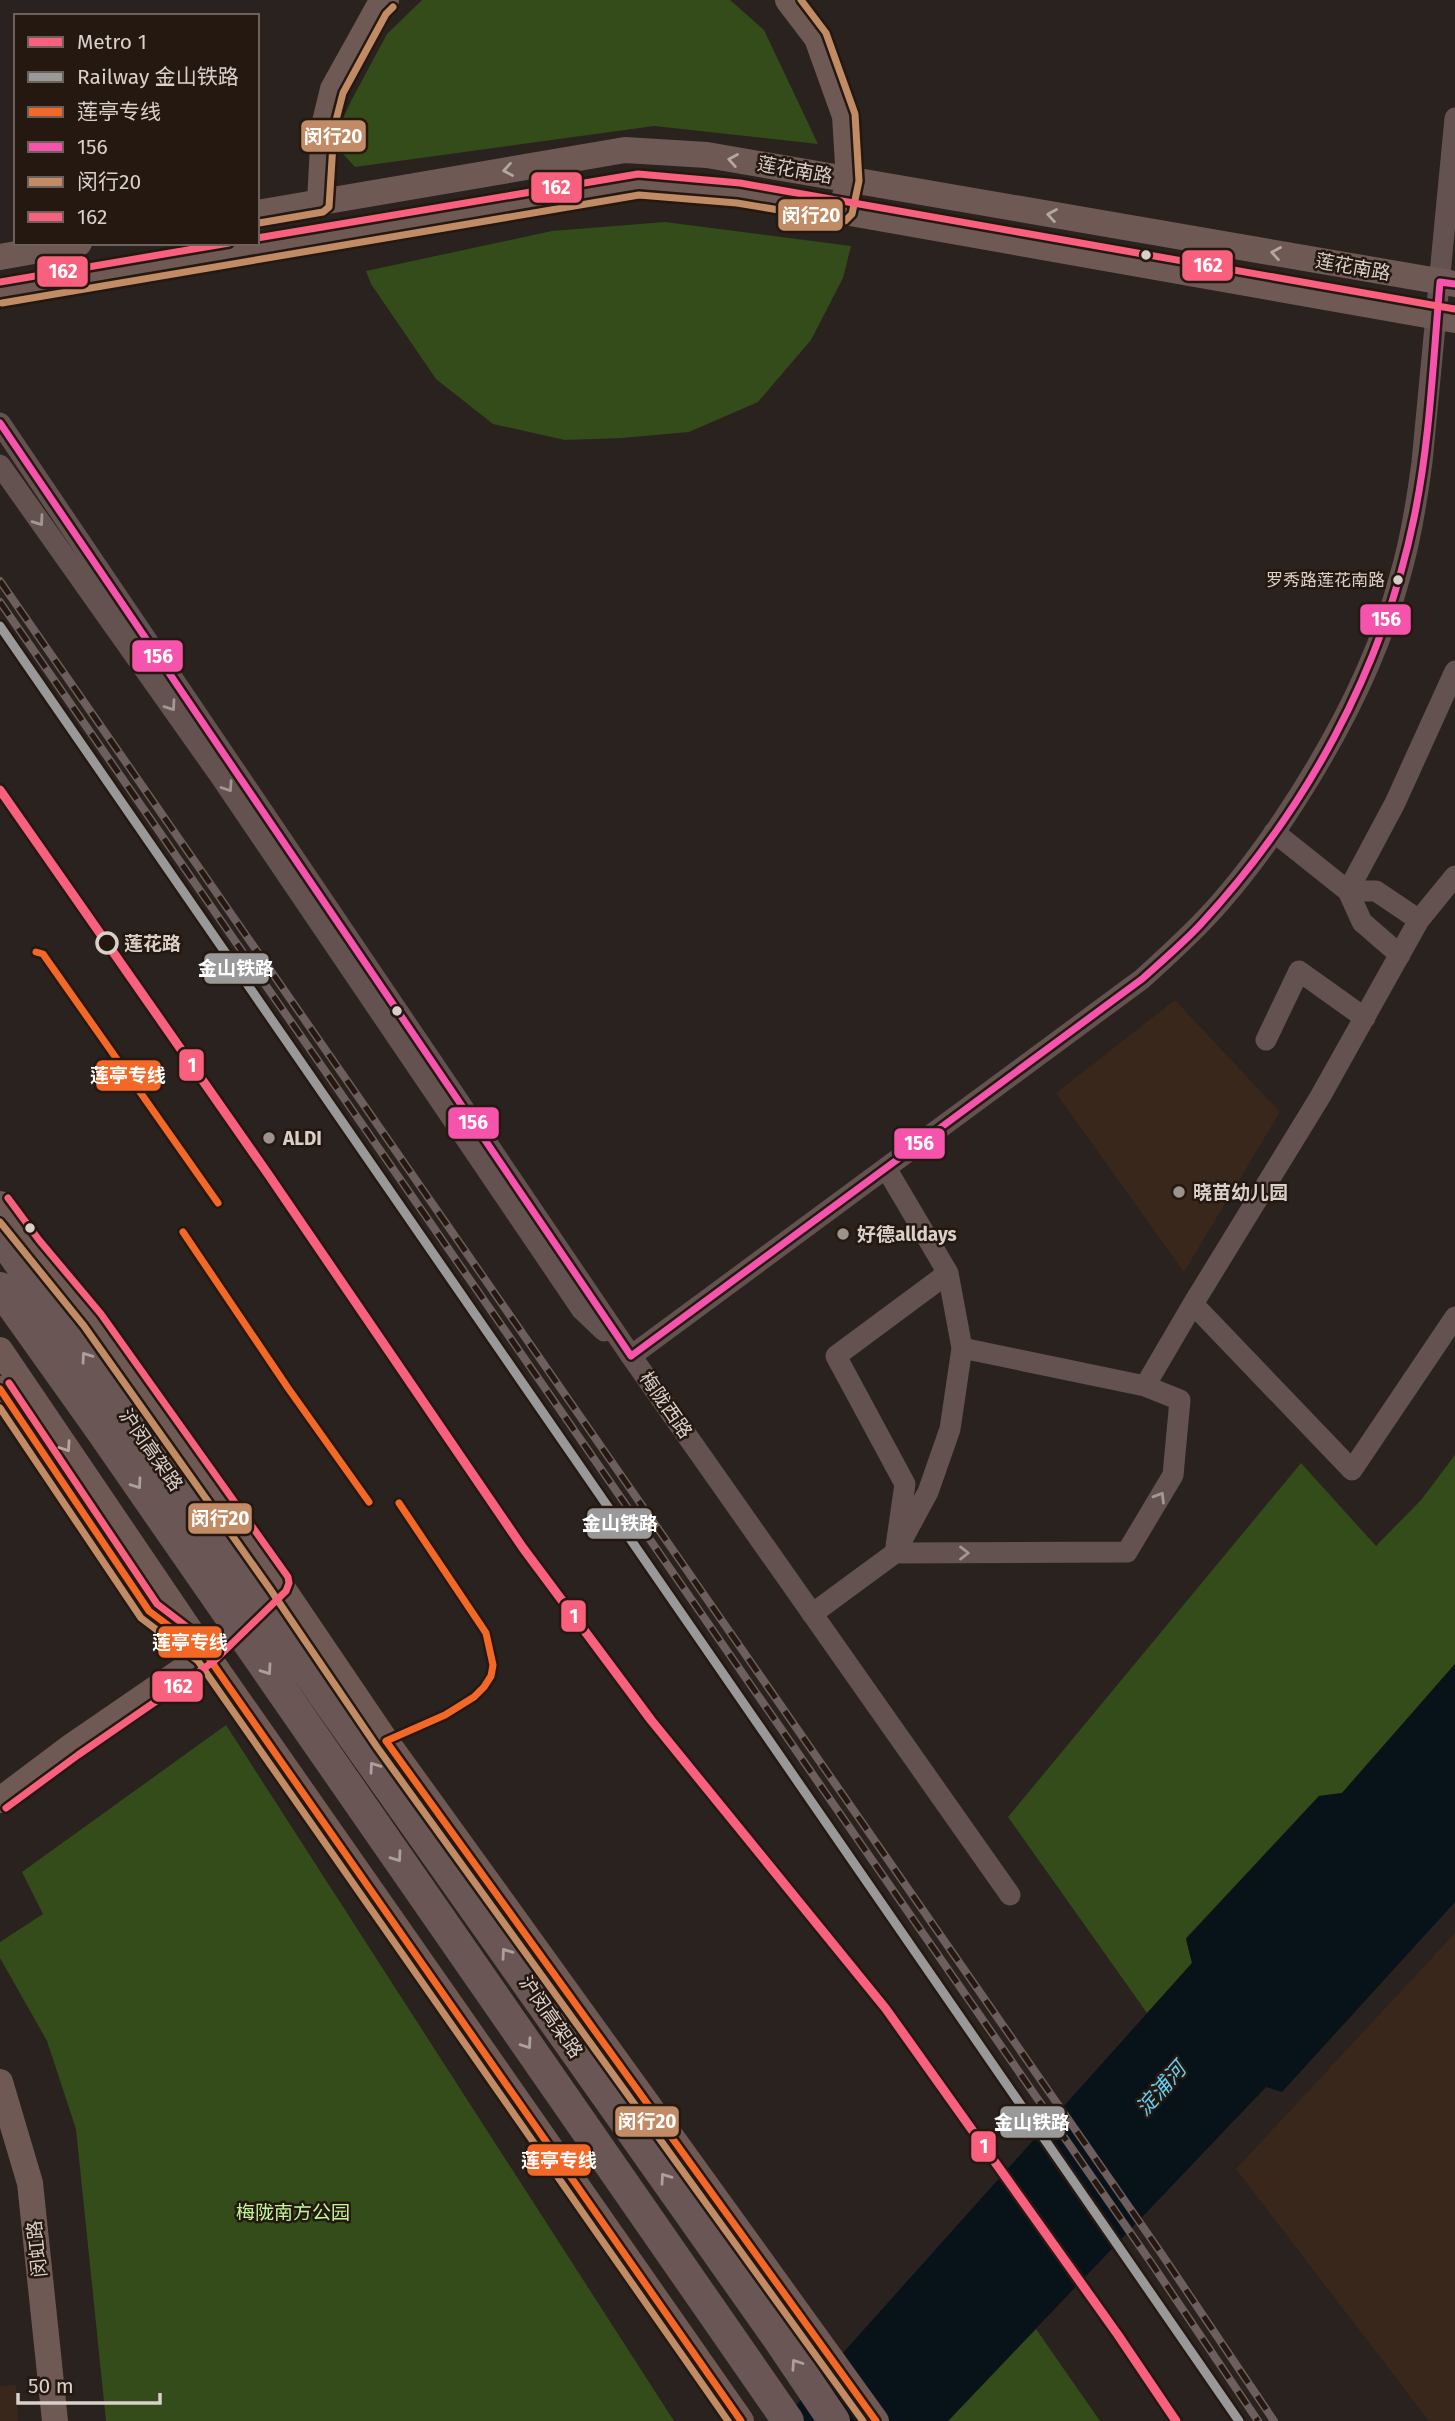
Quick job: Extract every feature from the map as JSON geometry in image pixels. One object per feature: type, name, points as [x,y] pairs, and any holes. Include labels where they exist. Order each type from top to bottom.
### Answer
[{"type":"highway","name":"沪闵高架路","points":[[0,1235],[834,2421]]},
{"type":"highway","name":"沪闵高架路","points":[[0,1288],[788,2421]]},
{"type":"main road","points":[[320,202],[324,126],[333,89],[378,8],[386,0]]},
{"type":"main road","points":[[788,0],[817,38],[845,116],[849,180],[842,211]]},
{"type":"main road","name":"莲花南路","points":[[259,213],[625,150],[707,155],[1447,283]]},
{"type":"main road","name":"莲花南路","points":[[0,293],[639,184],[738,193],[1446,318]]},
{"type":"main road","points":[[0,257],[68,245]]},
{"type":"main road","points":[[0,1203],[31,1246],[92,1320],[279,1583],[386,1741],[876,2421]]},
{"type":"main road","points":[[0,1350],[206,1654],[741,2421]]},
{"type":"main road","points":[[0,1389],[149,1611],[206,1654]]},
{"type":"main road","points":[[0,1800],[72,1746],[206,1654],[279,1583]]},
{"type":"main road","name":"闵虹路","points":[[0,2082],[30,2183],[55,2421]]},
{"type":"street","points":[[0,465],[220,776],[582,1310],[631,1356],[1142,979],[1205,919],[1260,853],[1311,779],[1349,710],[1379,642],[1400,578],[1414,518],[1446,318],[1455,118]]},
{"type":"street","name":"梅陇西路","points":[[0,423],[631,1356],[1010,1895]]},
{"type":"street","points":[[1348,891],[1395,803],[1455,671]]},
{"type":"street","points":[[1274,832],[1348,891],[1362,922],[1400,956]]},
{"type":"street","points":[[1145,1386],[1320,1097],[1419,920],[1455,876]]},
{"type":"street","points":[[1348,891],[1376,891],[1419,920]]},
{"type":"street","points":[[1266,1040],[1299,971],[1365,1018]]},
{"type":"street","points":[[812,1614],[895,1553],[928,1492],[950,1429],[962,1348],[948,1273],[886,1168]]},
{"type":"street","points":[[895,1553],[905,1484],[836,1356],[948,1273]]},
{"type":"street","points":[[1193,1304],[1352,1470],[1455,1317]]},
{"type":"street","points":[[895,1553],[1127,1552],[1173,1475],[1180,1400],[1145,1386],[962,1348]]},
{"type":"shaded area","name":"晓苗幼儿园","points":[[1175,1000],[1280,1112],[1184,1272],[1056,1093]]},
{"type":"shaded area","points":[[1455,1933],[1455,2421],[1429,2421],[1236,2169]]},
{"type":"shaded area","points":[[16,2385],[18,2421],[0,2421],[0,2386]]},
{"type":"green space","points":[[422,0],[730,0],[764,30],[818,144],[654,126],[355,167],[332,142],[387,34]]},
{"type":"green space","points":[[665,222],[851,246],[843,278],[811,340],[758,402],[689,432],[565,440],[493,424],[436,379],[371,284],[366,271],[552,231]]},
{"type":"green space","points":[[1455,1455],[1455,1664],[1342,1793],[1319,1796],[1186,1938],[1192,1963],[1147,2013],[1008,1817],[1301,1463],[1376,1546],[1421,1500]]},
{"type":"green space","name":"梅陇南方公园","points":[[226,1725],[674,2421],[106,2421],[76,2129],[47,2041],[0,1958],[0,1942],[43,1914],[22,1872]]},
{"type":"green space","points":[[1036,2329],[1100,2421],[948,2421]]},
{"type":"water","name":"淀浦河","points":[[1455,1664],[1455,1902],[1282,2092],[1266,2087],[948,2421],[782,2421],[1192,1963],[1186,1939],[1319,1796],[1342,1793]]},
{"type":"railway","points":[[0,581],[1161,2253],[1274,2421]]},
{"type":"railway","points":[[0,602],[1150,2261],[1258,2421]]},
{"type":"metro line","name":"1","points":[[0,790],[268,1174],[523,1548],[651,1720],[886,2009],[1176,2421]]},
{"type":"rail line","name":"金山铁路","points":[[0,626],[1239,2421]]},
{"type":"transit line","name":"闵行20","points":[[2,303],[639,195],[737,203],[845,221],[852,214],[859,181],[855,114],[826,33],[801,0]]},
{"type":"transit line","name":"闵行20","points":[[259,223],[323,212],[329,207],[334,128],[343,93],[386,14],[393,7]]},
{"type":"transit line","name":"162","points":[[259,238],[638,174],[740,183],[1455,309]]},
{"type":"transit line","name":"162","points":[[0,282],[217,245]]},
{"type":"transit line","name":"156","points":[[631,1356],[1142,979],[1193,932],[1238,881],[1306,787],[1335,736],[1382,630],[1414,518],[1424,460],[1440,282],[1455,284]]},
{"type":"transit line","name":"156","points":[[0,423],[631,1356]]},
{"type":"transit line","name":"莲亭专线","points":[[36,952],[43,954],[218,1203]]},
{"type":"transit line","name":"162","points":[[6,1808],[213,1662],[286,1591],[289,1583],[288,1577],[101,1314],[8,1198]]},
{"type":"transit line","name":"闵行20","points":[[0,1222],[84,1326],[270,1589],[377,1747],[863,2421]]},
{"type":"transit line","name":"莲亭专线","points":[[183,1232],[369,1502]]},
{"type":"transit line","name":"162","points":[[9,1383],[157,1604],[212,1646]]},
{"type":"transit line","name":"莲亭专线","points":[[0,1389],[149,1611],[206,1654],[741,2421]]},
{"type":"transit line","name":"闵行20","points":[[0,1408],[141,1618],[198,1661],[728,2421]]},
{"type":"transit line","name":"莲亭专线","points":[[386,1741],[445,1715],[474,1697],[491,1676],[493,1665],[486,1633],[399,1503]]},
{"type":"transit line","name":"莲亭专线","points":[[386,1741],[876,2421]]},
{"type":"place","name":"罗秀路莲花南路","points":[[1398,580]]},
{"type":"place","name":"莲花路","points":[[107,943]]},
{"type":"place","name":"ALDI","points":[[269,1138]]},
{"type":"place","name":"晓苗幼儿园","points":[[1179,1192]]},
{"type":"place","name":"好德alldays","points":[[843,1234]]}]
